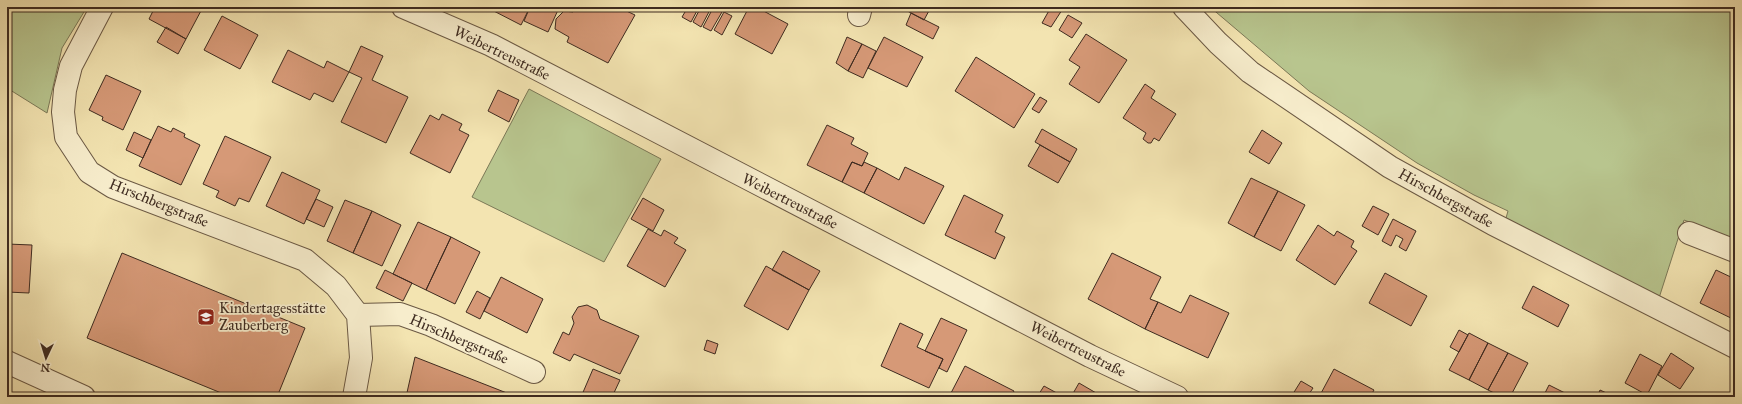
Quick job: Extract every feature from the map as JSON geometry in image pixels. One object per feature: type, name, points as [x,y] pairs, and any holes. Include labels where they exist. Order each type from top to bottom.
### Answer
[{"type":"street","name":"Hirschbergstraße","points":[[102,7],[71,66],[65,90],[63,112],[66,137],[89,172],[113,187],[305,260],[336,286],[358,315],[400,314],[431,325],[534,372]]},
{"type":"street","name":"Weibertreustraße","points":[[402,7],[491,45],[1090,356],[1177,397]]},
{"type":"street","name":"Hirschbergstraße","points":[[1184,7],[1218,43],[1250,72],[1390,167],[1493,224],[1735,347]]},
{"type":"street","points":[[1689,233],[1735,251]]},
{"type":"street","points":[[354,397],[361,358],[358,315]]},
{"type":"street","points":[[7,362],[84,397]]},
{"type":"green space","points":[[7,7],[87,7],[62,48],[47,113],[7,88]]},
{"type":"green space","points":[[1210,7],[1735,7],[1735,239],[1684,220],[1659,298],[1506,218],[1508,211],[1474,195],[1417,163],[1309,91]]},
{"type":"green space","points":[[529,89],[661,159],[604,262],[472,197]]},
{"type":"building","points":[[155,7],[203,7],[186,39],[149,19]]},
{"type":"building","points":[[486,7],[530,7],[521,25]]},
{"type":"building","points":[[530,7],[551,7],[558,10],[548,32],[524,21]]},
{"type":"building","points":[[576,7],[618,7],[635,15],[608,63],[567,42],[569,37],[555,29],[556,19],[564,11],[573,12]]},
{"type":"building","points":[[688,7],[699,7],[691,22],[682,17]]},
{"type":"building","points":[[701,7],[711,8],[701,27],[693,22]]},
{"type":"building","points":[[749,7],[756,7],[788,24],[772,54],[735,34]]},
{"type":"building","points":[[900,7],[931,7],[924,20]]},
{"type":"building","points":[[1051,7],[1057,7],[1062,10],[1051,27],[1042,23]]},
{"type":"building","points":[[713,8],[722,12],[711,31],[703,27]]},
{"type":"building","points":[[724,12],[732,16],[722,35],[714,30]]},
{"type":"building","points":[[911,13],[939,27],[933,39],[906,25]]},
{"type":"building","points":[[1068,15],[1082,23],[1072,38],[1059,30]]},
{"type":"building","points":[[222,16],[258,35],[240,69],[204,50]]},
{"type":"building","points":[[166,27],[186,39],[178,54],[157,42]]},
{"type":"building","points":[[1086,34],[1127,60],[1099,103],[1069,84],[1080,67],[1069,60]]},
{"type":"building","points":[[847,37],[862,44],[848,71],[836,63]]},
{"type":"building","points":[[884,37],[923,57],[907,87],[868,68]]},
{"type":"building","points":[[862,44],[876,51],[863,78],[848,71]]},
{"type":"building","points":[[361,46],[383,56],[372,80],[408,97],[386,143],[341,122],[362,78],[349,72]]},
{"type":"building","points":[[288,50],[324,68],[327,61],[349,72],[333,102],[314,93],[310,100],[272,82]]},
{"type":"building","points":[[976,57],[1035,94],[1014,128],[955,91]]},
{"type":"building","points":[[106,75],[141,91],[123,130],[102,120],[103,117],[89,110]]},
{"type":"building","points":[[1145,84],[1155,91],[1151,98],[1176,114],[1159,141],[1154,138],[1151,143],[1148,143],[1143,139],[1146,133],[1123,118]]},
{"type":"building","points":[[498,90],[519,100],[509,122],[488,111]]},
{"type":"building","points":[[1040,97],[1047,101],[1039,113],[1032,109]]},
{"type":"building","points":[[442,114],[462,124],[459,130],[469,135],[450,173],[410,153],[430,115],[439,120]]},
{"type":"building","points":[[827,125],[854,138],[851,144],[868,153],[862,166],[852,162],[842,182],[807,165]]},
{"type":"building","points":[[158,126],[171,132],[173,128],[185,134],[184,137],[200,145],[181,185],[139,166]]},
{"type":"building","points":[[1042,129],[1077,149],[1070,162],[1035,142]]},
{"type":"building","points":[[1262,130],[1282,143],[1269,164],[1249,152]]},
{"type":"building","points":[[134,132],[151,140],[143,158],[126,150]]},
{"type":"building","points":[[225,136],[271,157],[249,202],[239,198],[235,206],[216,197],[219,191],[203,184]]},
{"type":"building","points":[[1040,145],[1070,162],[1058,183],[1028,166]]},
{"type":"building","points":[[852,162],[862,166],[864,162],[877,168],[864,193],[842,182]]},
{"type":"building","points":[[905,167],[944,186],[924,224],[864,193],[877,168],[899,180]]},
{"type":"building","points":[[282,172],[320,190],[304,224],[266,206]]},
{"type":"building","points":[[1251,178],[1278,191],[1254,237],[1228,223]]},
{"type":"building","points":[[1278,191],[1305,205],[1281,251],[1254,237]]},
{"type":"building","points":[[964,195],[1003,215],[995,232],[1005,237],[995,259],[945,235]]},
{"type":"building","points":[[643,198],[664,210],[653,231],[631,219]]},
{"type":"building","points":[[316,199],[333,207],[324,227],[306,219]]},
{"type":"building","points":[[345,200],[372,211],[353,253],[327,241]]},
{"type":"building","points":[[1373,206],[1389,214],[1378,235],[1362,226]]},
{"type":"building","points":[[372,211],[401,225],[382,266],[353,253]]},
{"type":"building","points":[[1393,219],[1416,231],[1406,251],[1399,247],[1403,239],[1396,235],[1391,246],[1382,241]]},
{"type":"building","points":[[418,222],[451,237],[426,290],[393,274]]},
{"type":"building","points":[[1318,225],[1334,236],[1337,231],[1354,241],[1351,247],[1357,251],[1335,285],[1296,260]]},
{"type":"building","points":[[648,229],[661,236],[664,230],[678,238],[674,243],[686,250],[665,287],[627,266]]},
{"type":"building","points":[[451,237],[480,252],[455,304],[426,290]]},
{"type":"building","points":[[7,244],[32,245],[29,293],[7,292]]},
{"type":"building","points":[[783,251],[820,271],[809,290],[772,270]]},
{"type":"building","points":[[122,253],[305,328],[277,397],[231,397],[87,338]]},
{"type":"building","points":[[1112,253],[1161,277],[1150,299],[1158,302],[1145,329],[1088,299]]},
{"type":"building","points":[[766,266],[809,290],[788,330],[744,306]]},
{"type":"building","points":[[385,270],[412,283],[403,301],[376,288]]},
{"type":"building","points":[[1716,270],[1735,279],[1735,320],[1700,303]]},
{"type":"building","points":[[1385,273],[1427,296],[1411,326],[1369,303]]},
{"type":"building","points":[[501,277],[543,299],[527,333],[484,311]]},
{"type":"building","points":[[1533,286],[1569,305],[1558,327],[1522,308]]},
{"type":"building","points":[[477,291],[490,298],[480,319],[466,312]]},
{"type":"building","points":[[1190,295],[1229,313],[1208,358],[1145,329],[1158,302],[1181,313]]},
{"type":"building","points":[[587,305],[597,310],[600,319],[639,336],[620,374],[574,354],[570,361],[553,353],[563,332],[569,335],[574,323],[572,317],[578,307]]},
{"type":"building","points":[[941,318],[967,330],[947,372],[939,368],[943,359],[925,351]]},
{"type":"building","points":[[900,323],[923,334],[917,347],[943,359],[929,388],[881,366]]},
{"type":"building","points":[[1459,330],[1468,335],[1459,352],[1450,347]]},
{"type":"building","points":[[1469,333],[1488,343],[1469,380],[1449,370]]},
{"type":"building","points":[[707,340],[718,344],[715,354],[704,350]]},
{"type":"building","points":[[1488,343],[1508,353],[1488,390],[1469,380]]},
{"type":"building","points":[[1508,353],[1528,363],[1510,397],[1502,397],[1488,390]]},
{"type":"building","points":[[1671,353],[1694,368],[1680,389],[1658,375]]},
{"type":"building","points":[[1640,354],[1662,366],[1647,395],[1625,383]]},
{"type":"building","points":[[415,357],[517,397],[406,397]]},
{"type":"building","points":[[965,366],[1014,391],[1011,397],[958,397],[951,393]]},
{"type":"building","points":[[593,369],[620,380],[612,397],[581,397]]},
{"type":"building","points":[[1334,369],[1374,390],[1370,397],[1319,397]]},
{"type":"building","points":[[1301,381],[1313,388],[1307,397],[1291,397]]},
{"type":"building","points":[[1079,383],[1103,397],[1071,397]]},
{"type":"building","points":[[1549,385],[1573,397],[1543,397]]},
{"type":"building","points":[[1044,386],[1064,397],[1037,397]]},
{"type":"building","points":[[1600,390],[1615,397],[1597,397]]},
{"type":"place","name":"Kindertagesstätte Zauberberg","points":[[206,317]]}]
